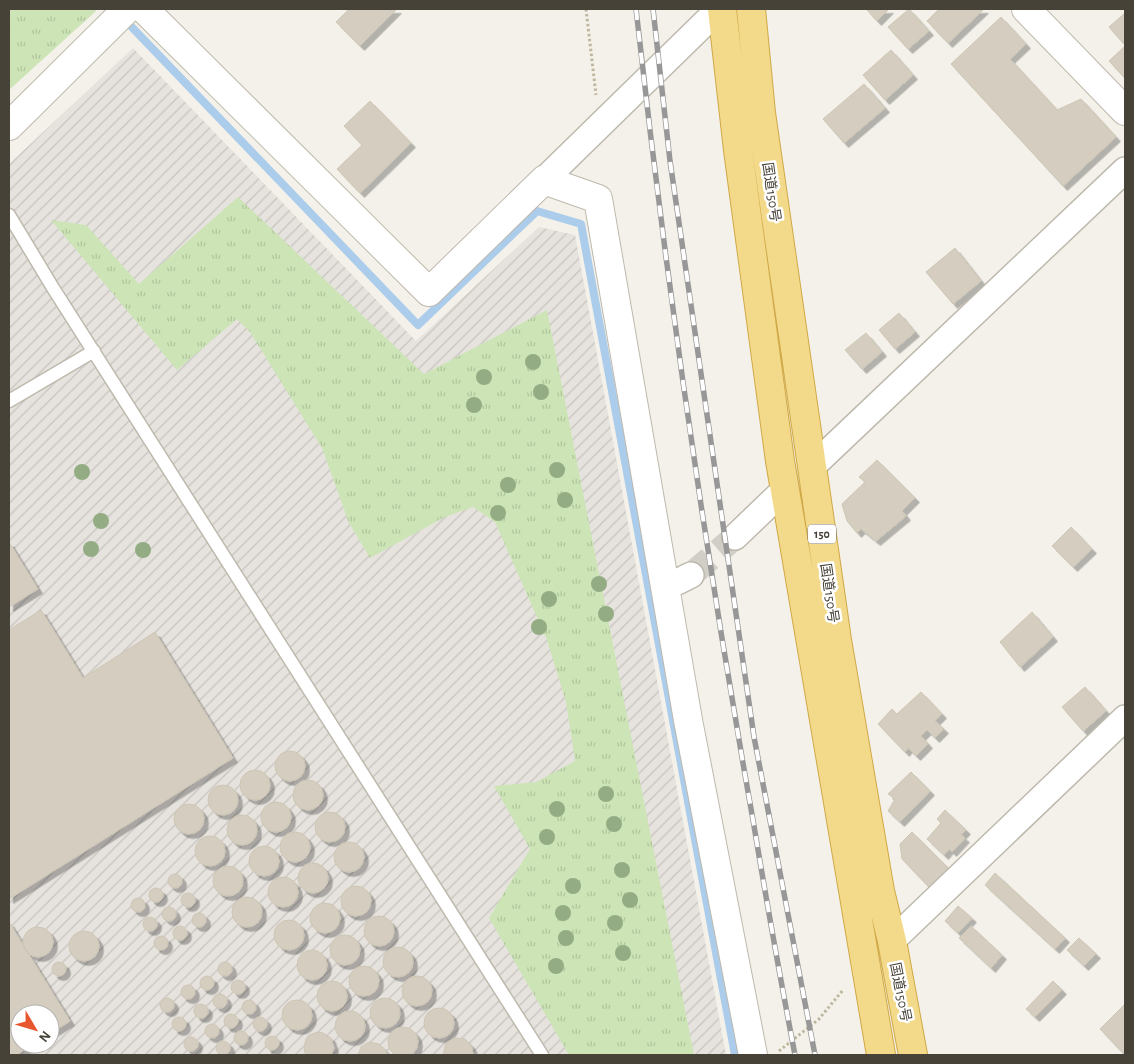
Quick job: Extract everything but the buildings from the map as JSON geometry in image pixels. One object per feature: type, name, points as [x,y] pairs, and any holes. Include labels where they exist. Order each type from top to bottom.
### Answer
[{"type":"highway","name":"国道150号","points":[[720,9],[785,489],[881,1055]]},
{"type":"highway","name":"国道150号","points":[[751,9],[761,113],[836,640],[880,891],[892,941],[913,1055]]},
{"type":"street","points":[[9,126],[127,9]]},
{"type":"street","points":[[144,9],[429,292],[720,9]]},
{"type":"street","points":[[1026,9],[1125,111]]},
{"type":"street","points":[[812,466],[1125,170]]},
{"type":"street","points":[[544,180],[598,199],[688,720],[765,1054]]},
{"type":"street","points":[[734,537],[785,489]]},
{"type":"street","points":[[665,588],[692,575]]},
{"type":"street","points":[[892,941],[1125,718]]},
{"type":"lane","points":[[9,215],[53,288],[542,1055]]},
{"type":"lane","points":[[9,402],[94,351]]},
{"type":"path","points":[[586,9],[599,126]]},
{"type":"path","points":[[765,1054],[819,1019]]},
{"type":"shaded area","points":[[133,48],[416,341],[539,227],[575,235],[726,1055],[9,1055],[9,164]]},
{"type":"green space","points":[[9,9],[94,9],[96,11],[9,90]]},
{"type":"green space","points":[[238,197],[424,374],[547,310],[694,1055],[569,1055],[489,918],[530,849],[494,786],[536,782],[575,761],[566,702],[547,640],[495,522],[473,507],[445,517],[370,558],[349,523],[322,448],[250,332],[237,319],[177,370],[51,220],[86,225],[139,284]]},
{"type":"waterway","points":[[124,19],[418,325],[537,211],[581,224],[735,1055]]},
{"type":"tunnel","points":[[691,575],[735,537]]},
{"type":"railway","points":[[636,9],[660,212],[703,517],[735,719],[795,1055]]},
{"type":"railway","points":[[653,9],[670,161],[754,737],[815,1055]]}]
